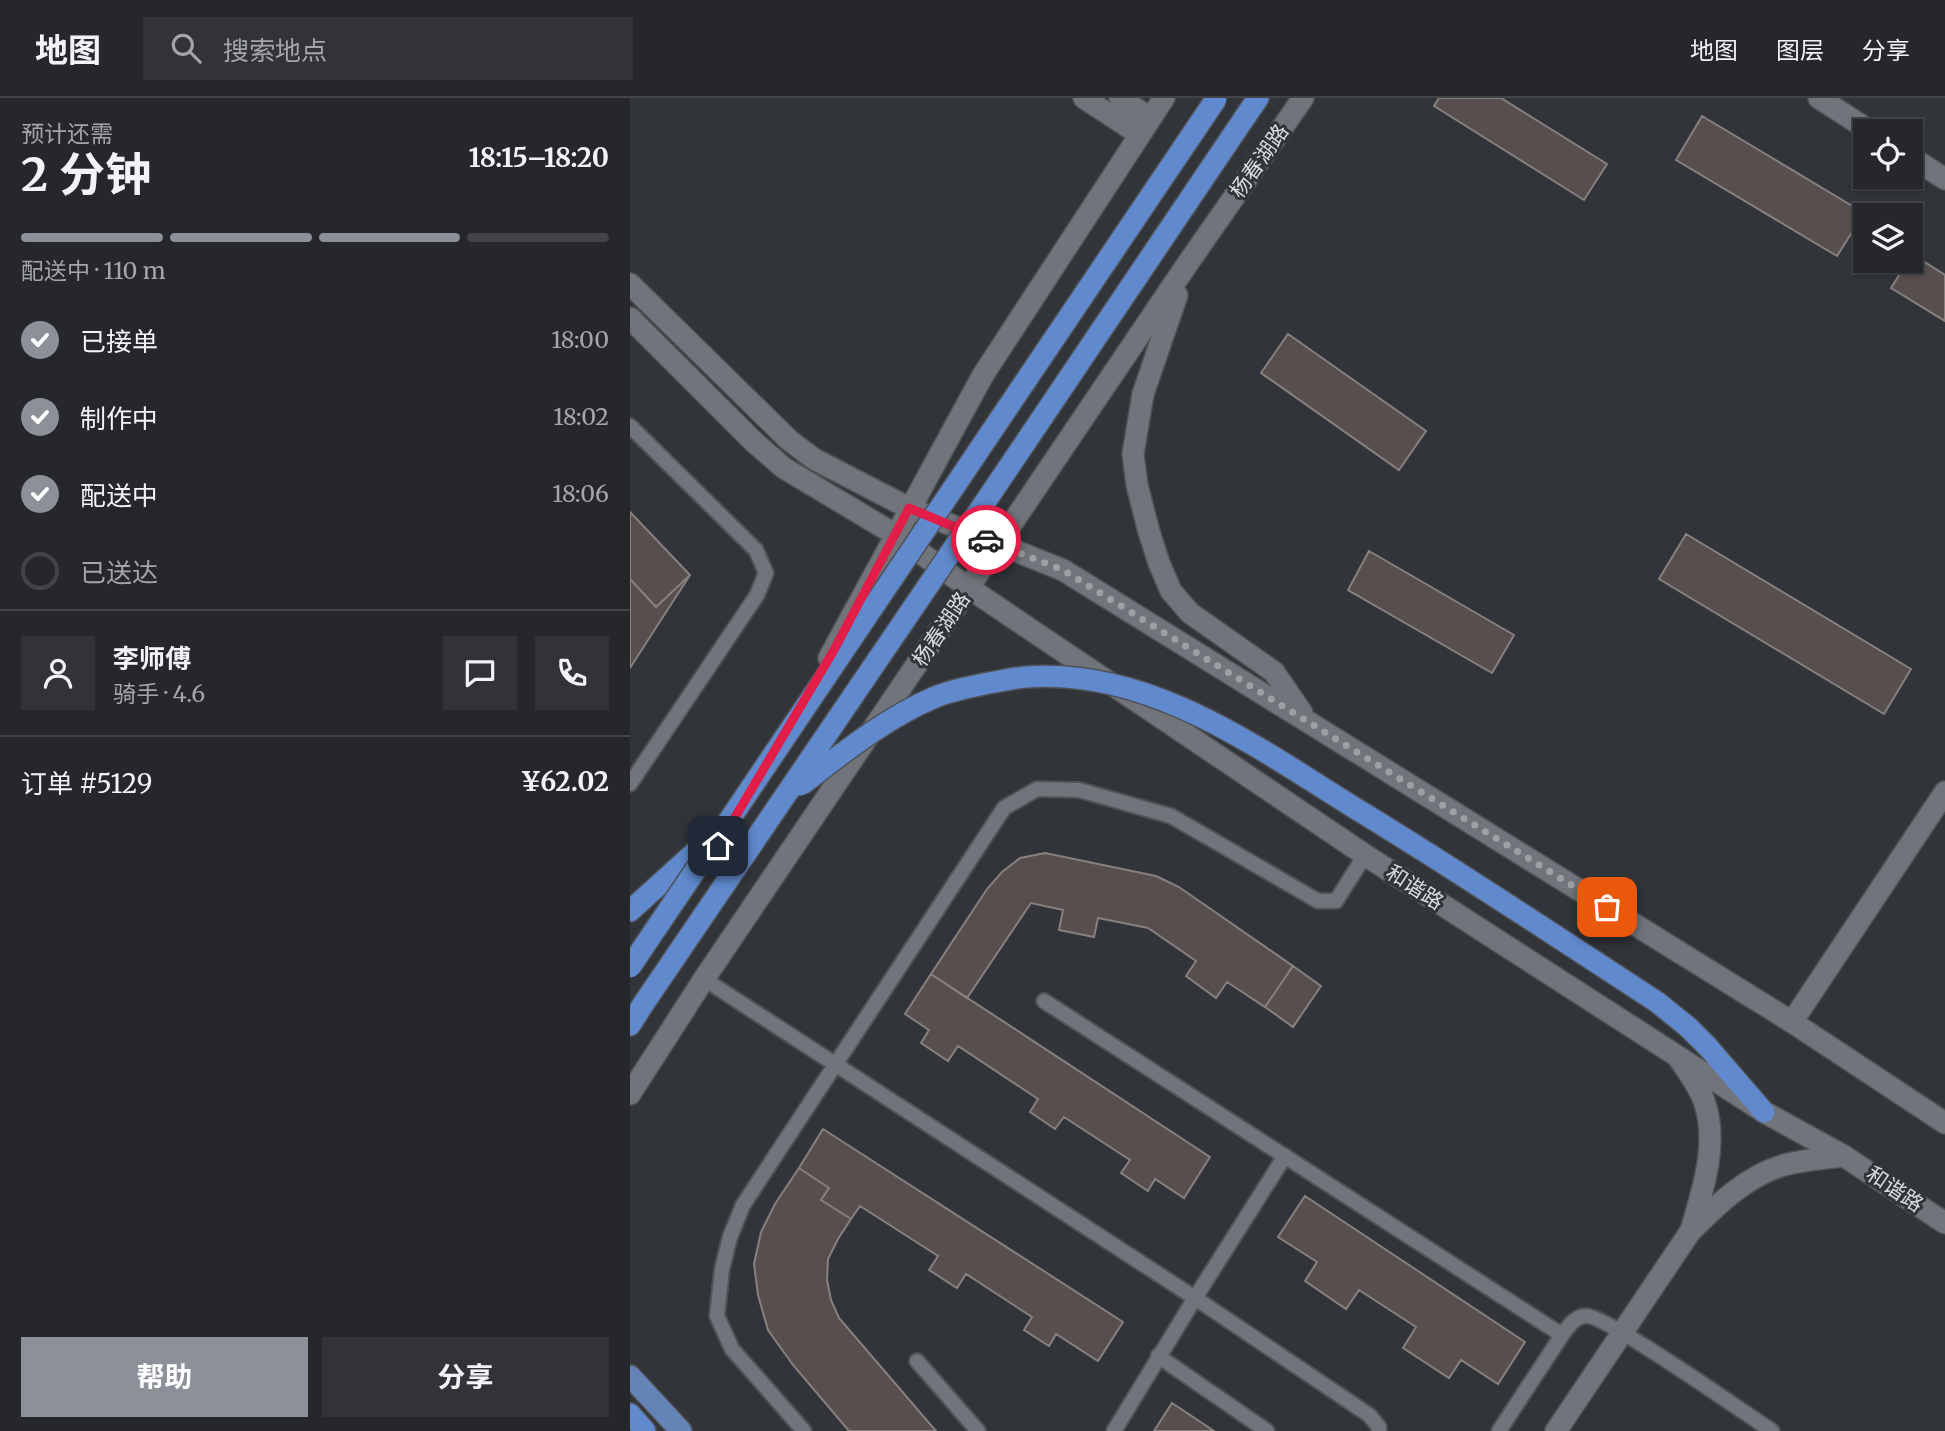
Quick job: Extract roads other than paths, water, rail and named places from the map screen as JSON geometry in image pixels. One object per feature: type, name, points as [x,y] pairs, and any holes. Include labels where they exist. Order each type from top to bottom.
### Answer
[{"type":"highway","points":[[630,967],[1216,98]]},
{"type":"highway","points":[[630,1025],[1258,98]]},
{"type":"highway","points":[[785,797],[885,723],[935,697],[1026,677],[1085,679],[1115,684],[1185,709],[1224,728],[1417,846],[1657,1002],[1707,1046],[1764,1112]]},
{"type":"highway","points":[[630,911],[724,826]]},
{"type":"highway","points":[[630,1414],[645,1431]]},
{"type":"main road","points":[[1084,98],[1145,126]]},
{"type":"main road","points":[[1120,98],[1145,126]]},
{"type":"main road","points":[[630,979],[718,846],[834,650],[983,375],[1164,98]]},
{"type":"main road","name":"杨春湖路","points":[[630,1094],[704,979],[1303,98]]},
{"type":"main road","points":[[1819,98],[1853,120]]},
{"type":"main road","points":[[1923,165],[1945,179]]},
{"type":"main road","points":[[1186,267],[1143,394],[1133,454],[1137,485],[1149,533],[1171,591],[1190,613],[1274,672],[1307,720]]},
{"type":"main road","points":[[630,284],[789,440],[814,459],[909,508],[1063,570],[1792,1022],[1945,1123]]},
{"type":"main road","name":"和谐路","points":[[630,318],[753,441],[784,468],[895,535],[969,588],[1365,855],[1764,1112],[1844,1156],[1945,1223]]},
{"type":"main road","points":[[1792,1022],[1945,792]]},
{"type":"main road","points":[[1678,1057],[1705,1102],[1710,1130],[1709,1162],[1690,1232]]},
{"type":"main road","points":[[1556,1431],[1690,1232],[1726,1198],[1765,1172],[1792,1163],[1844,1156]]},
{"type":"main road","points":[[630,1376],[681,1431]]},
{"type":"lane","points":[[630,426],[756,550],[766,573],[757,595],[630,784]]},
{"type":"lane","points":[[804,1431],[732,1349],[718,1316],[722,1269],[730,1237],[743,1205],[1004,808],[1037,789],[1079,790],[1171,816],[1318,901],[1336,901],[1365,855]]},
{"type":"lane","points":[[704,979],[1195,1298],[1369,1415],[1379,1427],[1379,1431]]},
{"type":"lane","points":[[1044,1001],[1562,1335]]},
{"type":"lane","points":[[1114,1431],[1158,1356],[1285,1156]]},
{"type":"lane","points":[[1499,1431],[1562,1335],[1574,1321],[1590,1315],[1622,1332],[1772,1431]]},
{"type":"lane","points":[[1158,1356],[1267,1431]]},
{"type":"lane","points":[[917,1361],[978,1431]]}]
